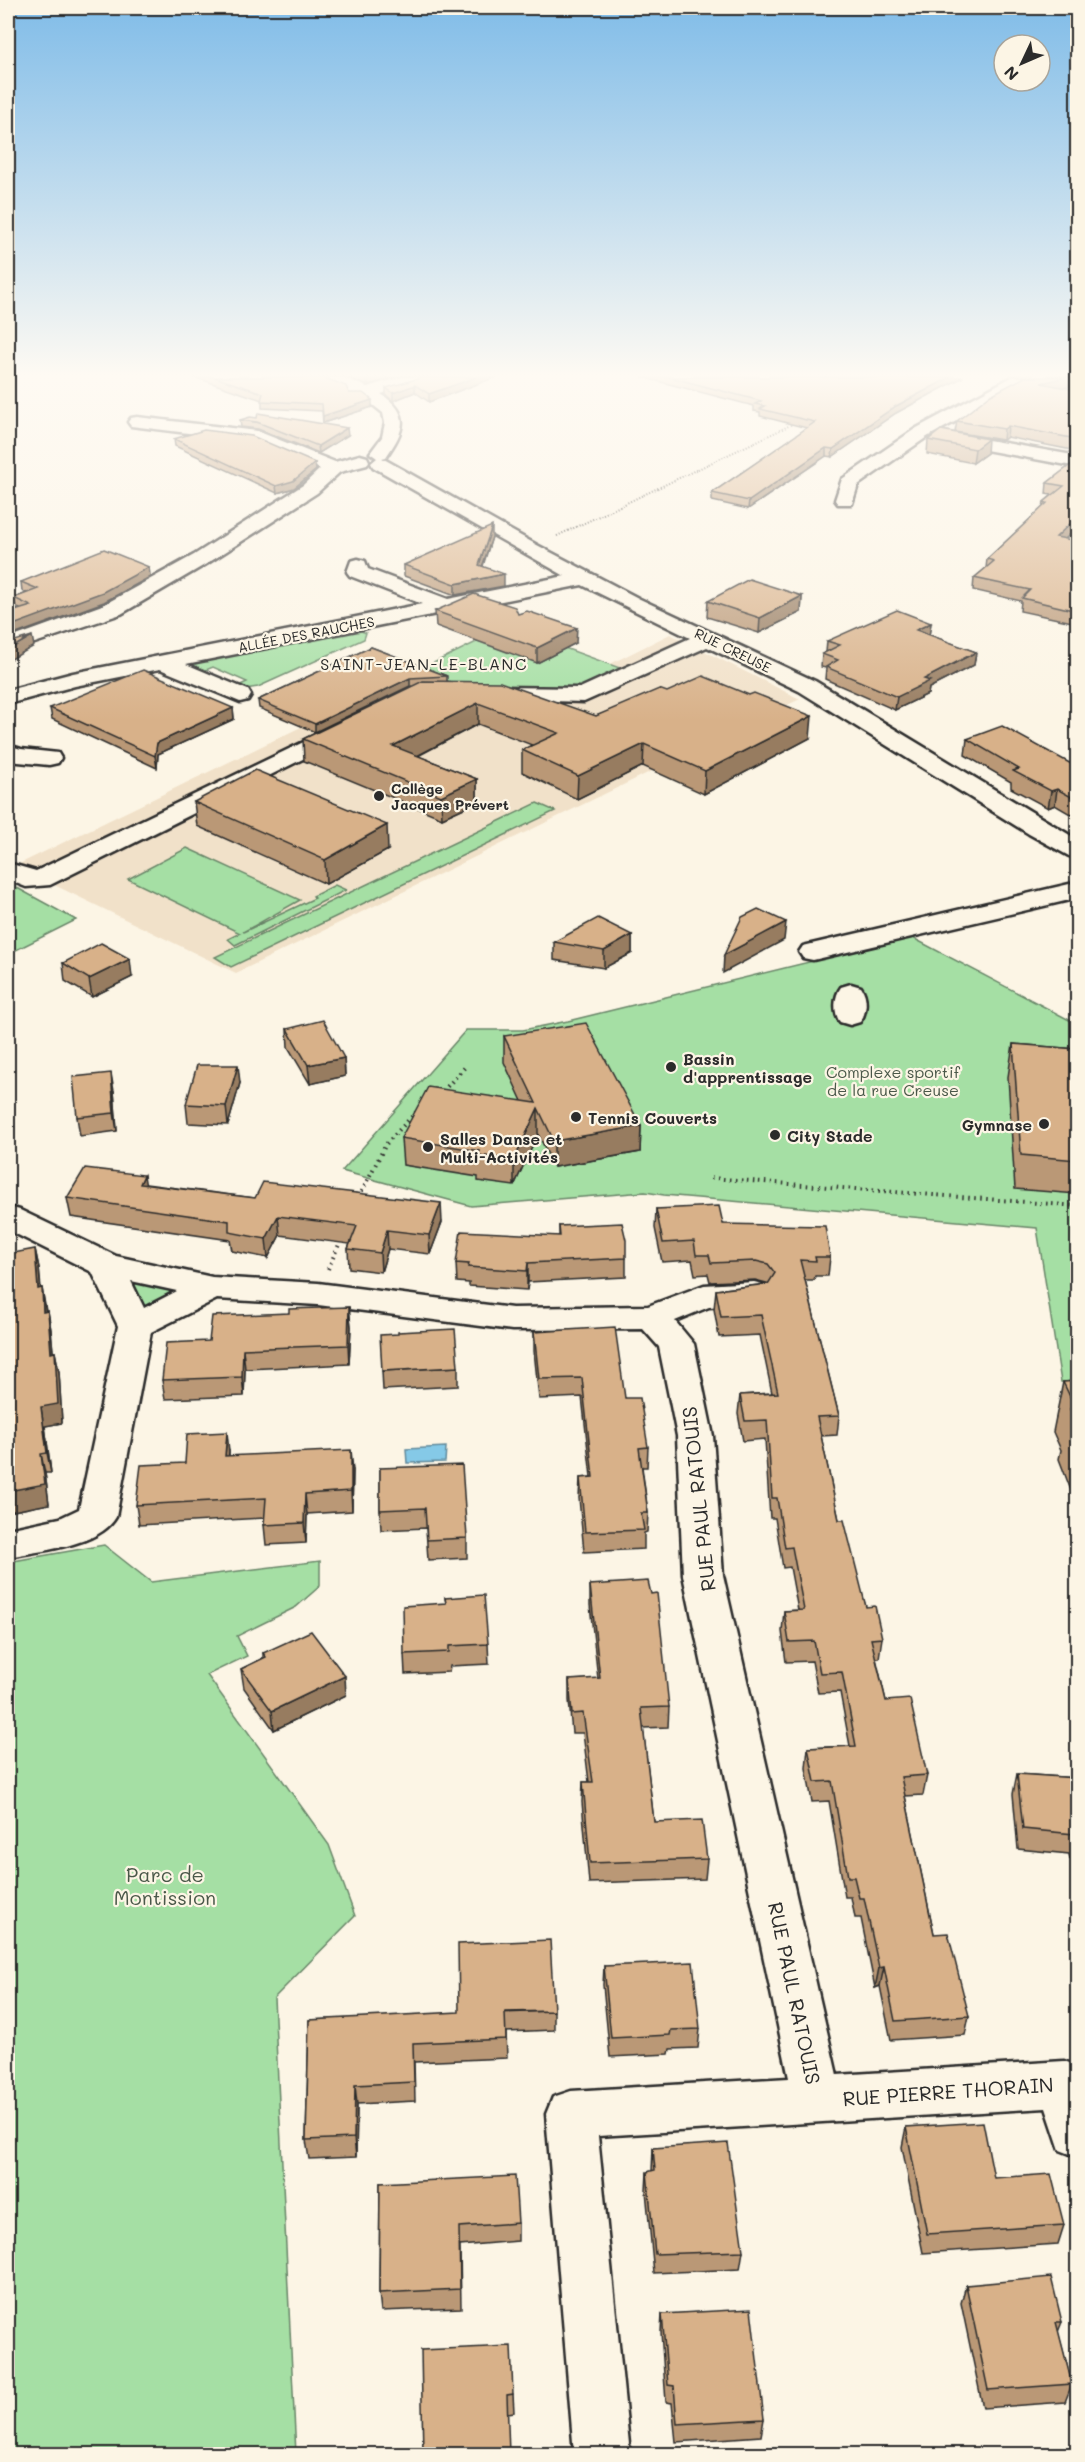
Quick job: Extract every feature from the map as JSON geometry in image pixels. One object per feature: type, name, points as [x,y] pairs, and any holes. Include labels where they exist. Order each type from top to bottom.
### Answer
[{"type":"street","points":[[8,646],[113,609],[230,540],[305,492]]},
{"type":"street","name":"RUE CREUSE","points":[[430,492],[530,549],[633,603],[807,686],[1027,823],[1077,851]]},
{"type":"street","points":[[844,500],[846,492]]},
{"type":"street","points":[[358,565],[357,572],[448,606]]},
{"type":"street","name":"ALLÉE DES RAUCHES","points":[[8,697],[73,680],[585,578]]},
{"type":"street","points":[[466,693],[584,695],[708,638]]},
{"type":"street","points":[[164,663],[240,695]]},
{"type":"street","points":[[8,871],[26,879],[41,879],[365,719]]},
{"type":"street","points":[[8,752],[18,756],[49,759]]},
{"type":"street","points":[[813,952],[1077,890]]},
{"type":"street","points":[[8,1217],[106,1266],[212,1288],[318,1294],[512,1319],[652,1317],[704,1296],[754,1293]]},
{"type":"street","points":[[8,1543],[69,1531],[97,1516],[135,1326],[106,1266]]},
{"type":"street","points":[[135,1326],[212,1288]]},
{"type":"street","name":"RUE PAUL RATOUIS","points":[[602,2454],[571,2114],[818,2099],[703,1575],[695,1436],[676,1344],[652,1317]]},
{"type":"street","name":"RUE PIERRE THORAIN","points":[[818,2099],[1064,2084],[1077,2133]]},
{"type":"path","points":[[530,549],[650,492]]},
{"type":"path","points":[[437,1096],[465,1067]]},
{"type":"path","points":[[358,1199],[386,1144],[422,1107]]},
{"type":"path","points":[[711,1178],[1077,1206]]},
{"type":"path","points":[[318,1294],[345,1231]]},
{"type":"shaded area","name":"Collège Jacques Prévert","points":[[507,627],[610,664],[670,634],[800,699],[236,973],[15,866]]},
{"type":"green space","points":[[507,627],[628,671],[579,692],[449,690],[413,673]]},
{"type":"green space","points":[[359,630],[366,633],[364,639],[258,687],[245,689],[236,687],[247,682],[213,667],[201,672],[184,665]]},
{"type":"green space","points":[[537,803],[555,811],[231,967],[215,957]]},
{"type":"green space","points":[[187,848],[300,900],[243,932],[315,898],[313,896],[335,885],[346,890],[235,945],[228,939],[240,933],[128,879]]},
{"type":"green space","points":[[8,883],[76,920],[8,954]]},
{"type":"green space","name":"Complexe sportif de la rue Creuse","points":[[911,937],[1077,1024],[1077,1383],[1061,1382],[1037,1228],[645,1192],[471,1206],[342,1171],[466,1030],[523,1030],[568,1021]]},
{"type":"green space","points":[[106,1265],[212,1288],[135,1326]]},
{"type":"green space","name":"Parc de Montission","points":[[104,1545],[151,1582],[320,1561],[320,1586],[296,1607],[237,1636],[247,1656],[207,1675],[329,1845],[355,1916],[274,1998],[296,2454],[8,2454],[8,1562]]},
{"type":"water","points":[[446,1447],[445,1462],[407,1463],[406,1449]]},
{"type":"building","points":[[714,492],[762,492],[749,501],[712,493]]},
{"type":"building","points":[[1057,492],[1077,492],[1077,517],[1056,537],[1077,541],[1077,611],[1022,598],[1030,590],[974,578],[994,561],[987,559],[1047,503],[1044,502]]},
{"type":"building","points":[[492,526],[479,565],[504,574],[455,584],[404,565]]},
{"type":"building","points":[[104,549],[149,567],[103,592],[8,627],[8,613],[31,606],[14,598],[38,589],[21,582]]},
{"type":"building","points":[[749,579],[802,596],[760,618],[708,601]]},
{"type":"building","points":[[474,594],[515,607],[518,614],[527,611],[577,628],[537,648],[435,611]]},
{"type":"building","points":[[897,610],[931,623],[916,630],[976,652],[924,679],[930,681],[897,697],[826,667],[838,660],[822,654],[840,645],[827,641]]},
{"type":"building","points":[[32,636],[8,650],[8,643]]},
{"type":"building","points":[[371,647],[447,676],[410,678],[315,724],[258,700]]},
{"type":"building","points":[[143,670],[233,708],[157,743],[155,756],[50,708]]},
{"type":"building","points":[[703,676],[749,695],[754,693],[812,716],[705,771],[644,744],[578,776],[522,750],[559,733],[478,703],[393,746],[477,779],[441,796],[303,739],[423,681],[500,682],[596,716],[659,689],[667,692]]},
{"type":"building","points":[[1002,726],[1077,767],[1077,800],[1057,789],[1051,791],[1013,771],[1019,769],[967,739]]},
{"type":"building","points":[[255,770],[387,825],[325,860],[194,802]]},
{"type":"building","points":[[758,909],[786,922],[724,955],[742,917]]},
{"type":"building","points":[[598,918],[632,935],[604,951],[554,942]]},
{"type":"building","points":[[101,943],[130,959],[89,979],[63,963]]},
{"type":"building","points":[[323,1020],[344,1058],[308,1065],[287,1029]]},
{"type":"building","points":[[586,1023],[641,1126],[554,1141],[538,1108],[514,1160],[478,1155],[480,1151],[401,1138],[428,1087],[536,1103],[504,1036]]},
{"type":"building","name":"Gymnase","points":[[1013,1044],[1077,1049],[1077,1160],[1021,1155]]},
{"type":"building","points":[[197,1065],[238,1065],[226,1106],[186,1104]]},
{"type":"building","points":[[111,1073],[114,1113],[77,1117],[73,1077]]},
{"type":"building","points":[[85,1168],[144,1175],[140,1184],[255,1198],[263,1182],[441,1203],[429,1235],[387,1230],[380,1253],[348,1249],[357,1226],[278,1216],[266,1239],[229,1232],[229,1221],[67,1198]]},
{"type":"building","points":[[719,1206],[723,1224],[825,1226],[830,1257],[815,1257],[816,1261],[800,1260],[839,1416],[817,1417],[839,1520],[844,1520],[866,1607],[875,1606],[882,1638],[871,1639],[886,1701],[910,1699],[927,1775],[901,1777],[934,1934],[948,1933],[969,2016],[895,2021],[884,1967],[879,1968],[864,1898],[859,1898],[854,1877],[848,1877],[832,1781],[815,1782],[808,1748],[856,1746],[842,1672],[820,1673],[814,1641],[789,1642],[784,1611],[804,1610],[792,1547],[785,1548],[777,1498],[772,1498],[767,1420],[745,1421],[740,1395],[778,1393],[761,1315],[721,1317],[716,1290],[768,1284],[775,1273],[768,1264],[756,1261],[711,1263],[709,1255],[696,1255],[694,1241],[663,1243],[656,1209]]},
{"type":"building","points":[[622,1223],[626,1240],[626,1258],[528,1263],[527,1271],[468,1267],[469,1264],[456,1263],[461,1231],[560,1236],[559,1226]]},
{"type":"building","points":[[35,1249],[38,1289],[42,1288],[43,1312],[48,1311],[51,1353],[55,1352],[58,1404],[41,1407],[47,1453],[41,1454],[45,1484],[8,1491],[8,1254]]},
{"type":"building","points":[[349,1307],[348,1345],[243,1349],[242,1377],[162,1380],[166,1343],[209,1341],[212,1316],[289,1313],[289,1309]]},
{"type":"building","points":[[615,1327],[625,1398],[640,1398],[648,1447],[639,1448],[648,1513],[641,1513],[644,1530],[585,1532],[580,1478],[593,1477],[582,1378],[539,1379],[534,1332]]},
{"type":"building","points":[[455,1329],[458,1367],[382,1371],[380,1335]]},
{"type":"building","points":[[1077,1381],[1077,1429],[1070,1409],[1076,1409],[1063,1382]]},
{"type":"building","points":[[227,1432],[225,1456],[351,1450],[351,1491],[305,1494],[304,1523],[264,1525],[266,1498],[136,1505],[141,1465],[185,1463],[187,1434]]},
{"type":"building","points":[[462,1465],[467,1538],[427,1540],[425,1508],[380,1510],[380,1468]]},
{"type":"building","points":[[648,1581],[651,1594],[657,1593],[669,1707],[641,1708],[654,1822],[702,1820],[707,1859],[590,1863],[583,1782],[593,1782],[583,1713],[572,1714],[569,1680],[600,1678],[590,1585]]},
{"type":"building","points":[[484,1595],[488,1644],[449,1646],[449,1652],[404,1654],[403,1606],[446,1603],[445,1598]]},
{"type":"building","points":[[311,1631],[345,1676],[272,1711],[241,1669],[266,1657],[263,1653]]},
{"type":"building","points":[[1017,1774],[1077,1778],[1077,1839],[1074,1834],[1023,1829]]},
{"type":"building","points":[[550,1940],[554,2011],[505,2012],[506,2039],[413,2043],[414,2082],[355,2085],[354,2138],[306,2140],[309,2020],[459,2012],[458,1944]]},
{"type":"building","points":[[693,1962],[700,2029],[671,2030],[670,2035],[611,2038],[604,1966]]},
{"type":"building","points":[[983,2122],[994,2178],[1051,2174],[1064,2225],[927,2234],[906,2127]]},
{"type":"building","points":[[728,2143],[743,2251],[655,2254],[647,2172],[655,2170],[653,2148]]},
{"type":"building","points":[[515,2176],[518,2223],[459,2227],[460,2289],[379,2293],[380,2183]]},
{"type":"building","points":[[1051,2277],[1062,2322],[1056,2322],[1072,2384],[988,2390],[966,2285]]},
{"type":"building","points":[[751,2309],[764,2419],[677,2424],[674,2386],[668,2385],[662,2314]]},
{"type":"building","points":[[511,2346],[513,2394],[507,2395],[509,2454],[423,2454],[421,2350]]},
{"type":"place","name":"Collège Jacques Prévert","points":[[379,796]]},
{"type":"place","name":"Bassin d'apprentissage","points":[[671,1067]]},
{"type":"place","name":"Tennis Couverts","points":[[576,1117]]},
{"type":"place","name":"Gymnase","points":[[1044,1124]]},
{"type":"place","name":"City Stade","points":[[775,1135]]},
{"type":"place","name":"Salles Danse et Multi-Activités","points":[[428,1147]]},
{"type":"district","name":"SAINT-JEAN-LE-BLANC","points":[[424,663]]}]
